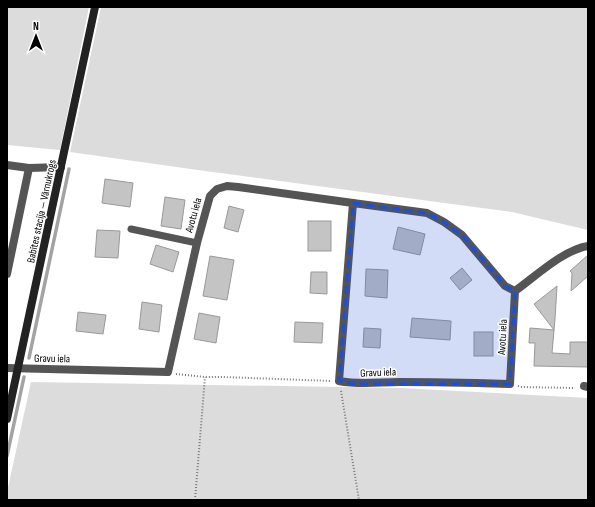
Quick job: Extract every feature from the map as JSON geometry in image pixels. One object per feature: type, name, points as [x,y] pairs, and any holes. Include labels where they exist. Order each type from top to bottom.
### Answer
[{"type":"main road","name":"Babītes stacija — Vārnukrogs","points":[[7,419],[95,7]]},
{"type":"street","points":[[7,165],[29,168],[61,167]]},
{"type":"street","points":[[7,274],[29,168]]},
{"type":"street","name":"Avotu iela","points":[[168,372],[197,243],[210,196],[217,190],[227,186],[427,213],[444,222],[462,235],[505,286],[515,291],[510,384]]},
{"type":"street","points":[[339,381],[353,203]]},
{"type":"street","points":[[515,291],[566,254],[578,247],[588,246]]},
{"type":"street","name":"Gravu iela","points":[[7,368],[168,372]]},
{"type":"street","name":"Gravu iela","points":[[339,381],[353,384],[379,382],[465,382],[510,384]]},
{"type":"lane","points":[[131,229],[197,243]]},
{"type":"path","points":[[168,372],[205,378],[223,376],[339,381],[359,500]]},
{"type":"path","points":[[195,500],[205,378]]},
{"type":"path","points":[[510,384],[522,387],[576,388],[586,386]]},
{"type":"highlighted area","points":[[353,203],[427,213],[444,222],[462,235],[505,286],[515,291],[510,384],[353,384],[339,381]]},
{"type":"shaded area","points":[[7,7],[89,7],[60,150],[7,145]]},
{"type":"shaded area","points":[[101,7],[588,7],[588,230],[512,212],[70,152]]},
{"type":"shaded area","points":[[31,382],[401,388],[588,398],[588,500],[7,500],[7,492]]},
{"type":"building","points":[[105,179],[133,183],[130,207],[102,203]]},
{"type":"building","points":[[165,197],[185,200],[181,229],[161,226]]},
{"type":"building","points":[[229,206],[244,210],[238,232],[224,228]]},
{"type":"building","points":[[308,221],[331,221],[331,251],[308,251]]},
{"type":"building","points":[[398,227],[425,234],[420,255],[393,249]]},
{"type":"building","points":[[97,230],[120,231],[118,258],[95,257]]},
{"type":"building","points":[[156,245],[179,252],[173,272],[150,264]]},
{"type":"building","points":[[588,255],[588,276],[571,291],[572,273],[570,271]]},
{"type":"building","points":[[210,256],[234,260],[227,300],[203,296]]},
{"type":"building","points":[[462,268],[472,280],[460,290],[450,278]]},
{"type":"building","points":[[366,269],[388,270],[387,298],[365,296]]},
{"type":"building","points":[[311,272],[327,272],[327,294],[310,293]]},
{"type":"building","points":[[557,286],[555,319],[554,330],[534,304]]},
{"type":"building","points":[[142,302],[162,305],[159,332],[139,329]]},
{"type":"building","points":[[78,312],[106,315],[103,334],[76,331]]},
{"type":"building","points":[[199,313],[220,317],[216,343],[194,339]]},
{"type":"building","points":[[412,318],[451,321],[450,340],[410,337]]},
{"type":"building","points":[[295,322],[323,323],[322,343],[294,342]]},
{"type":"building","points":[[364,328],[381,329],[380,348],[363,347]]},
{"type":"building","points":[[530,328],[554,330],[552,353],[570,354],[570,342],[588,342],[588,367],[534,366],[535,343],[529,343]]},
{"type":"building","points":[[474,332],[493,332],[493,356],[474,356]]},
{"type":"waterway","points":[[29,358],[69,169]]},
{"type":"waterway","points":[[7,456],[24,377]]}]
